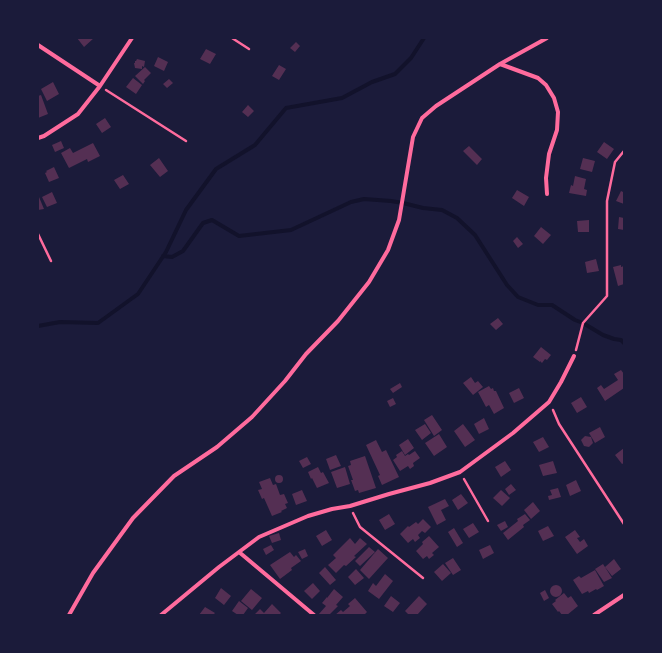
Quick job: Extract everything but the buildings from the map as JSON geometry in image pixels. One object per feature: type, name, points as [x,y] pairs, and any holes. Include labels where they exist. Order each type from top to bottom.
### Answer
[{"type":"street","points":[[38,138],[44,136],[78,114],[100,86],[132,38]]},
{"type":"street","points":[[69,615],[93,573],[133,518],[174,476],[217,447],[252,416],[285,381],[306,354],[338,322],[369,282],[388,250],[399,220],[413,137],[422,118],[436,106],[500,64],[547,38]]},
{"type":"street","points":[[38,45],[100,86]]},
{"type":"street","points":[[500,64],[538,78],[546,85],[554,98],[558,112],[557,130],[548,154],[546,178],[547,194]]},
{"type":"street","points":[[161,615],[259,536],[308,516],[332,509],[350,506],[430,483],[460,472],[513,433],[549,402],[574,356]]},
{"type":"street","points":[[239,552],[314,615]]},
{"type":"street","points":[[594,615],[624,596]]},
{"type":"path","points":[[232,38],[249,49]]},
{"type":"path","points":[[100,86],[186,141]]},
{"type":"path","points":[[574,356],[583,323],[607,296],[607,201],[615,162],[624,151]]},
{"type":"path","points":[[38,234],[51,261]]},
{"type":"path","points":[[549,402],[559,424],[624,524]]},
{"type":"path","points":[[460,472],[488,521]]},
{"type":"path","points":[[350,506],[360,527],[423,578]]},
{"type":"waterway","points":[[38,326],[60,322],[98,323],[138,294],[166,252],[186,210],[216,169],[255,145],[286,108],[342,98],[372,82],[395,74],[411,58],[424,38]]},
{"type":"waterway","points":[[163,256],[172,257],[183,251],[203,223],[212,220],[239,236],[291,230],[351,202],[364,199],[391,201],[423,208],[442,210],[457,218],[475,235],[507,285],[518,297],[538,305],[552,305],[575,320],[603,335],[621,340],[624,343]]}]
